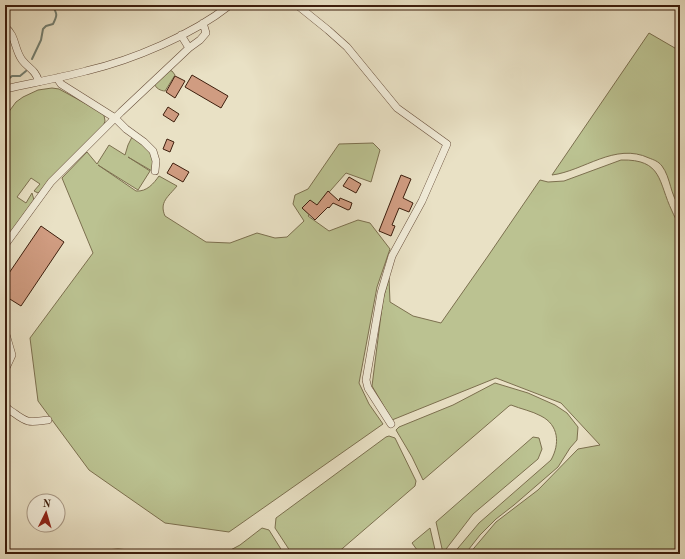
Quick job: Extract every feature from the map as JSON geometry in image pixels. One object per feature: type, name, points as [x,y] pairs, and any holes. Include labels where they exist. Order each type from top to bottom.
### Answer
[{"type":"street","points":[[5,89],[87,71],[119,61],[181,35],[203,23],[230,5]]},
{"type":"street","points":[[297,5],[347,47],[397,108],[447,144],[422,201],[392,256],[381,293],[366,380],[368,388],[390,424]]},
{"type":"street","points":[[5,245],[51,182],[115,118],[189,48],[200,40],[206,33],[203,23]]},
{"type":"street","points":[[5,26],[12,32],[22,60],[36,73],[39,82]]},
{"type":"street","points":[[181,35],[189,48]]},
{"type":"street","points":[[57,78],[60,84],[115,118],[126,129],[144,142],[153,151],[156,160],[156,171]]},
{"type":"street","points":[[5,331],[12,355],[5,370]]},
{"type":"street","points":[[5,404],[7,408],[25,421],[33,422],[48,420]]},
{"type":"green space","points":[[649,33],[680,51],[680,207],[674,197],[662,166],[654,160],[636,154],[624,153],[612,155],[552,175]]},
{"type":"green space","points":[[168,70],[172,71],[175,75],[165,91],[157,88],[155,84]]},
{"type":"green space","points":[[52,88],[59,89],[101,112],[104,115],[105,121],[103,127],[89,139],[38,193],[34,191],[40,184],[31,178],[17,197],[26,203],[32,193],[34,200],[10,234],[5,230],[5,117],[16,102],[23,97],[38,90]]},
{"type":"green space","points":[[132,137],[146,147],[153,158],[152,171],[128,157],[150,171],[138,190],[98,165],[136,191],[147,189],[159,176],[177,186],[165,200],[163,211],[165,216],[206,242],[230,243],[257,233],[275,238],[287,237],[304,221],[293,204],[295,195],[308,189],[339,144],[373,143],[380,150],[371,182],[346,173],[308,216],[329,231],[358,220],[370,223],[390,249],[377,287],[359,383],[369,404],[383,424],[229,532],[165,523],[89,470],[38,401],[30,338],[93,253],[62,178],[87,152],[97,164],[109,145],[125,155]]},
{"type":"green space","points":[[621,160],[645,163],[652,168],[661,182],[673,213],[680,225],[680,554],[469,554],[496,522],[538,490],[578,449],[600,445],[561,403],[496,378],[392,420],[372,386],[383,299],[389,278],[390,302],[413,316],[441,323],[540,180],[548,182],[564,181]]},
{"type":"green space","points":[[495,383],[528,393],[555,405],[567,413],[578,427],[577,440],[558,467],[496,519],[480,535],[465,554],[453,554],[479,523],[551,460],[557,441],[554,430],[551,424],[541,416],[511,405],[423,480],[412,457],[396,430],[399,427],[453,405]]},
{"type":"green space","points":[[389,436],[395,438],[416,481],[415,486],[336,554],[292,554],[275,528],[276,518]]},
{"type":"green space","points":[[533,437],[539,438],[542,449],[538,459],[473,514],[443,553],[436,522]]},
{"type":"green space","points":[[262,528],[269,530],[284,554],[223,554],[240,545]]},
{"type":"green space","points":[[430,528],[436,554],[420,554],[412,543]]},
{"type":"green space","points":[[118,549],[178,554],[96,554],[106,550]]},
{"type":"building","points":[[192,75],[228,96],[221,108],[185,87]]},
{"type":"building","points":[[175,76],[185,81],[175,98],[166,92]]},
{"type":"building","points":[[168,107],[179,114],[174,122],[163,115]]},
{"type":"building","points":[[167,139],[174,142],[170,152],[163,149]]},
{"type":"building","points":[[173,163],[189,172],[183,182],[167,173]]},
{"type":"building","points":[[401,175],[411,179],[403,198],[413,203],[409,212],[399,208],[392,225],[395,226],[391,236],[379,231]]},
{"type":"building","points":[[349,177],[361,184],[356,193],[343,186]]},
{"type":"building","points":[[328,191],[339,201],[340,198],[352,203],[350,209],[348,210],[333,203],[315,220],[302,208],[310,200],[317,205]]},
{"type":"building","points":[[41,226],[64,242],[21,306],[5,296],[5,279]]},
{"type":"waterway","points":[[32,59],[41,40],[43,29],[46,26],[53,24],[56,18],[56,12],[52,5]]},
{"type":"waterway","points":[[5,82],[12,76],[20,76],[26,71]]}]
